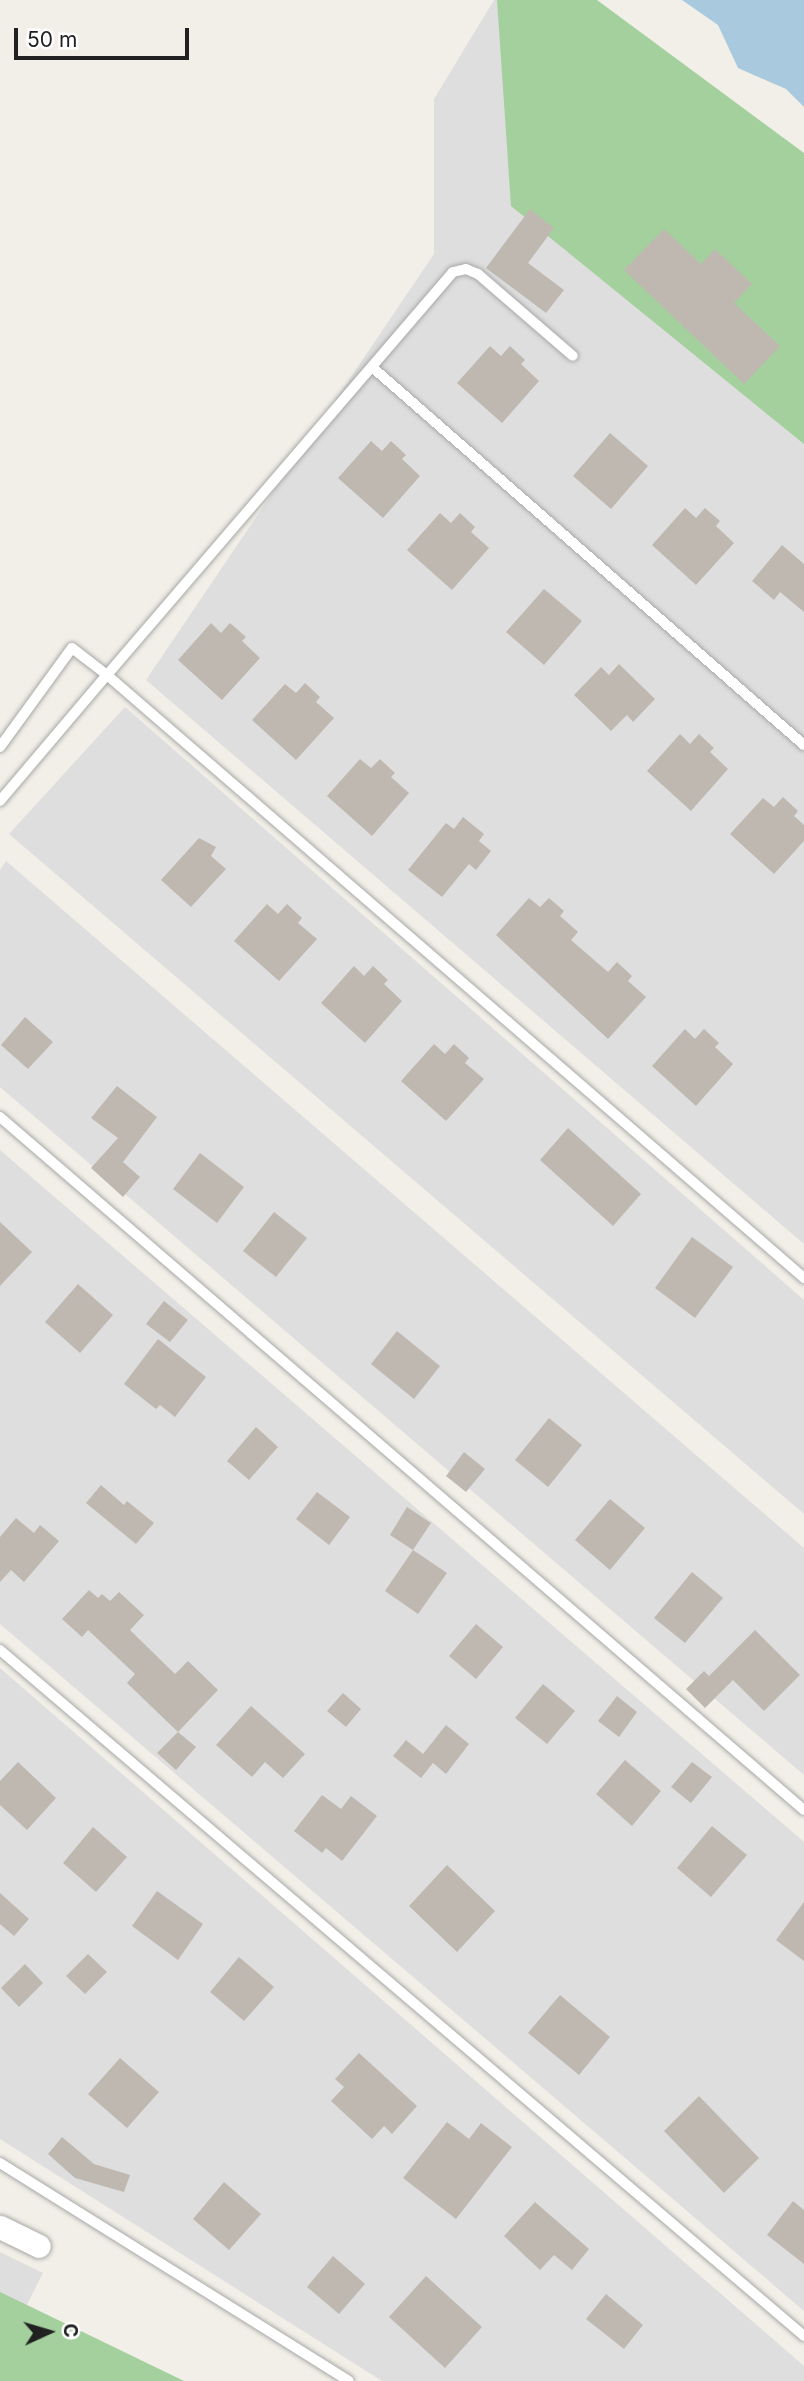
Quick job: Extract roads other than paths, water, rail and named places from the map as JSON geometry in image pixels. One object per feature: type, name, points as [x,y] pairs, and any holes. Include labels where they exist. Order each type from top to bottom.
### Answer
[{"type":"street","points":[[0,2227],[39,2246]]},
{"type":"lane","points":[[0,801],[453,272],[466,269],[478,274],[573,356]]},
{"type":"lane","points":[[372,367],[804,746]]},
{"type":"lane","points":[[0,747],[72,648],[107,675],[804,1278]]},
{"type":"lane","points":[[0,1117],[804,1810]]},
{"type":"lane","points":[[0,1650],[804,2336]]},
{"type":"lane","points":[[0,2163],[349,2381]]},
{"type":"water","points":[[682,0],[804,0],[804,107],[786,89],[738,68],[718,25]]}]
